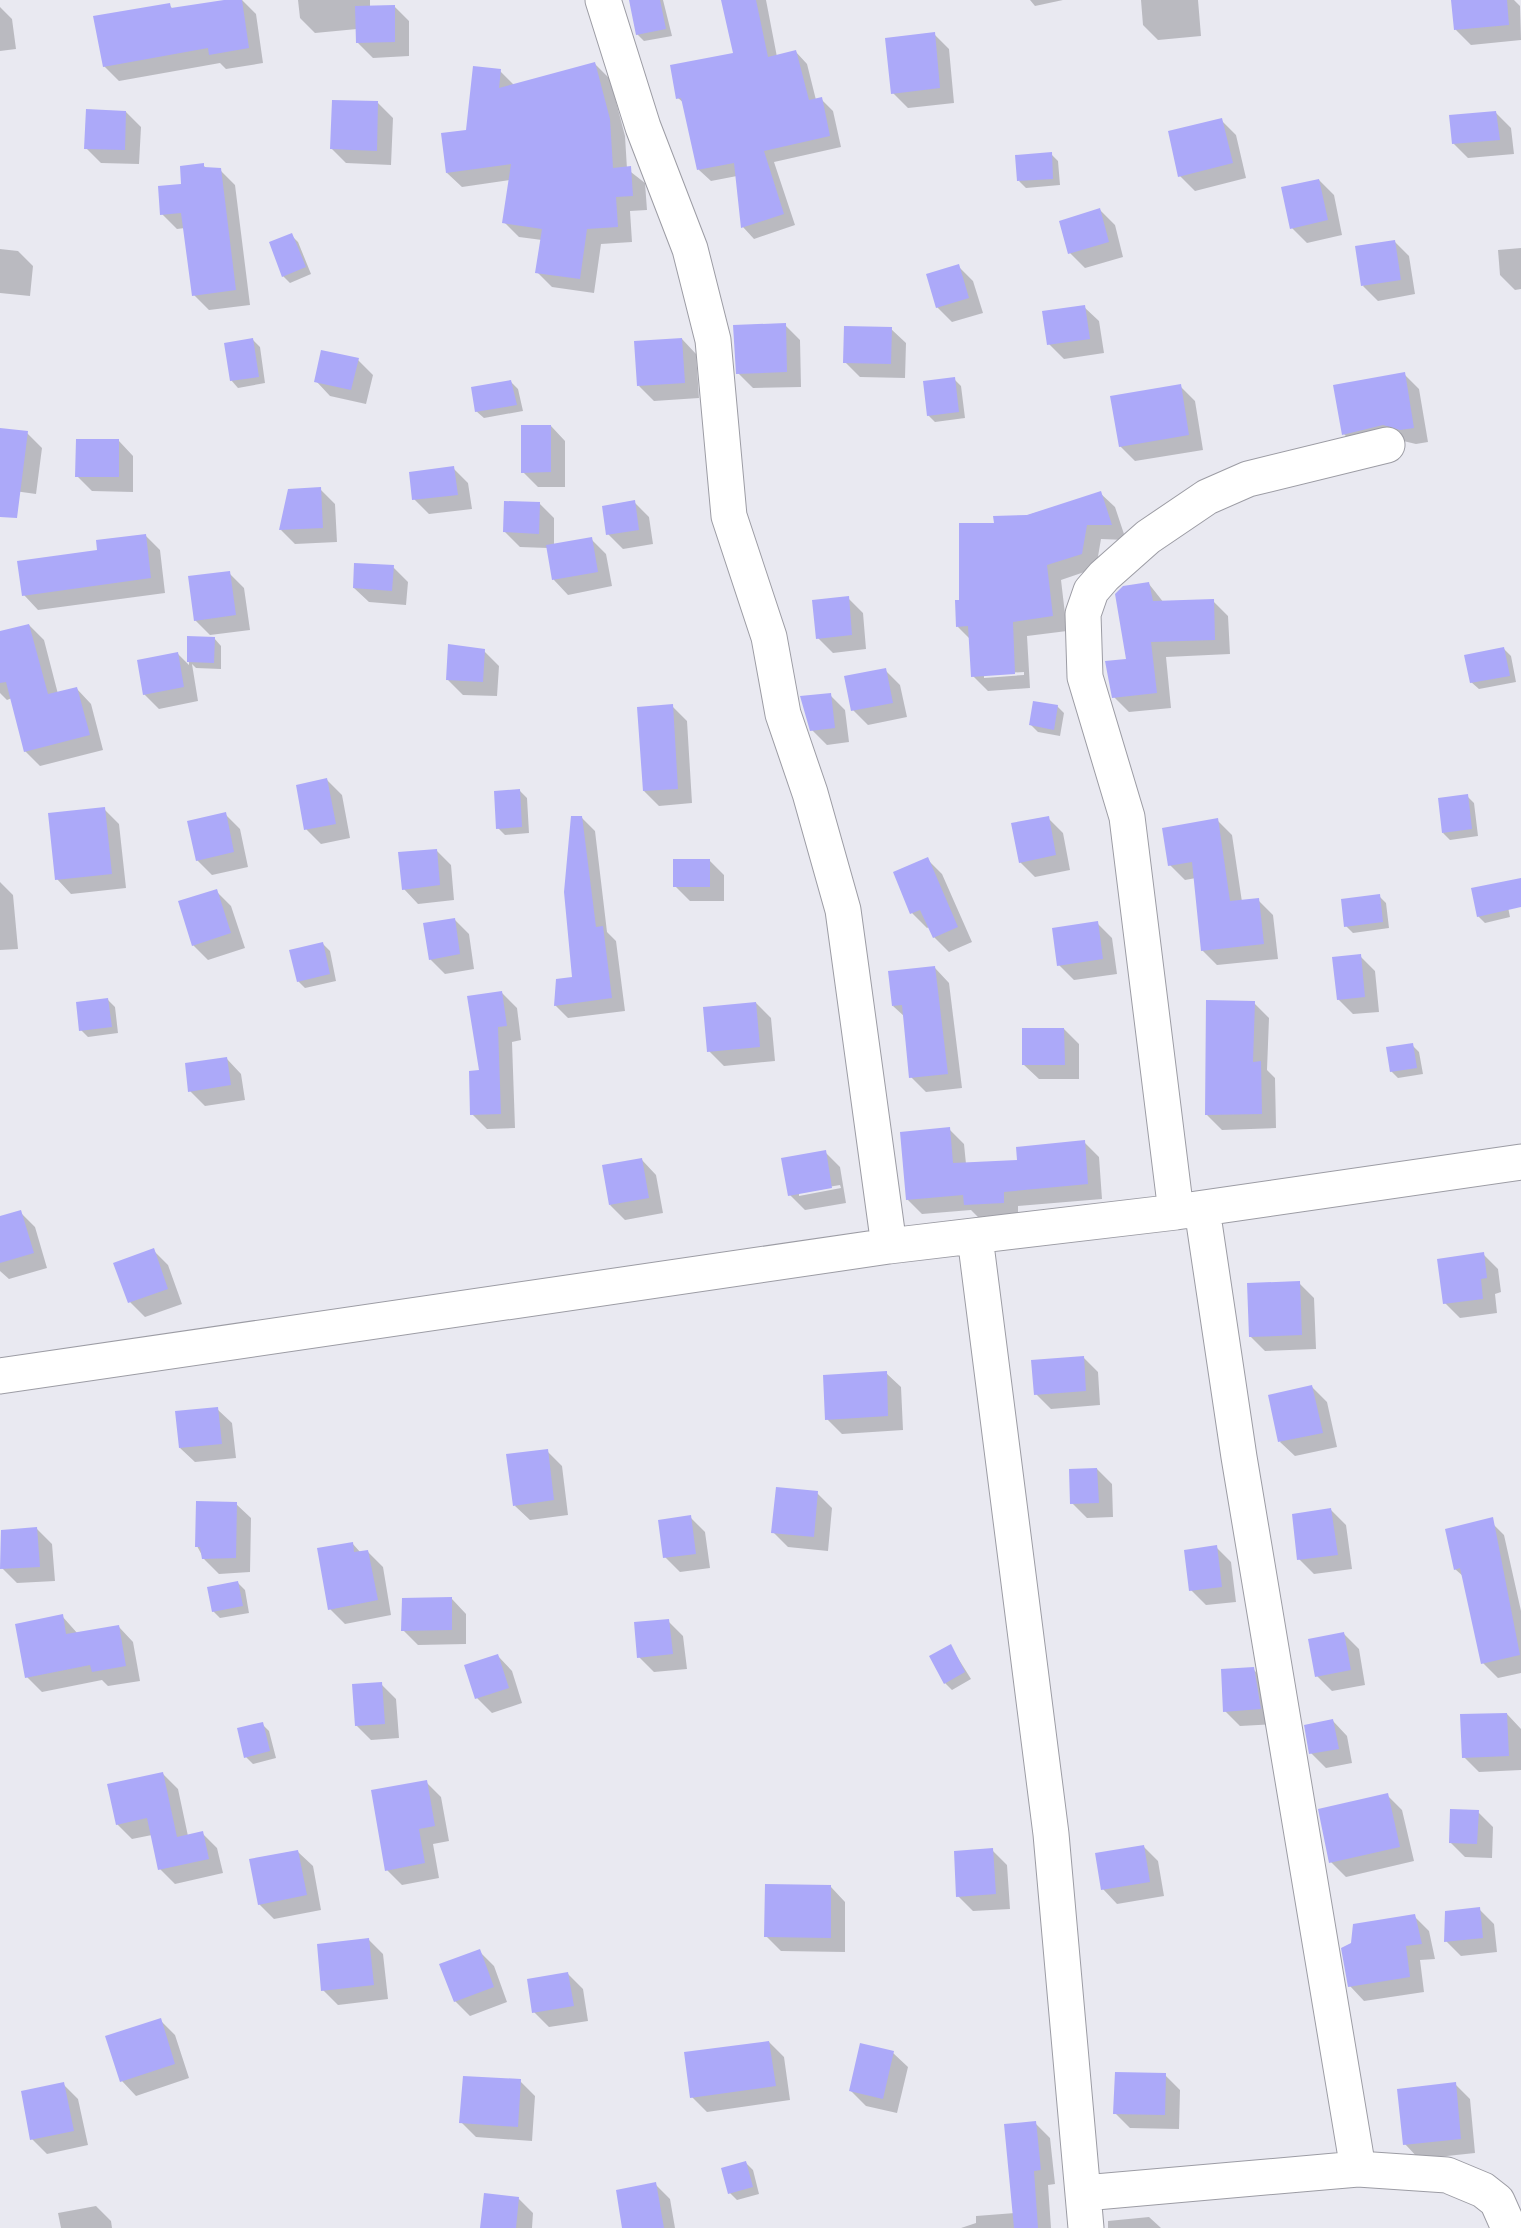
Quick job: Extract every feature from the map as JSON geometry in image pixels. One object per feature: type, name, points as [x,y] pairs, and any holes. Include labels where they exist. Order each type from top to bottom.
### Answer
[{"type":"street","points":[[603,0],[643,127],[690,249],[713,341],[729,516],[769,638],[783,713],[810,793],[843,910],[889,1246]]},
{"type":"street","points":[[1358,2169],[1244,1483],[1189,1210],[1127,817],[1086,677],[1083,614],[1091,591],[1104,576],[1148,537],[1208,497],[1248,479],[1387,445]]},
{"type":"street","points":[[0,1376],[889,1246],[1189,1210],[1521,1162]]},
{"type":"street","points":[[975,1237],[1051,1834],[1086,2228]]},
{"type":"street","points":[[1084,2193],[1358,2169],[1447,2175],[1483,2190],[1497,2201],[1509,2228]]},
{"type":"building","points":[[242,0],[249,48],[209,55],[208,48],[103,67],[93,16],[170,3],[171,8]]},
{"type":"building","points":[[629,0],[660,0],[666,29],[636,35]]},
{"type":"building","points":[[721,0],[756,0],[768,57],[796,50],[809,100],[822,97],[830,136],[764,151],[784,214],[741,228],[734,163],[697,170],[681,98],[676,99],[670,65],[733,53]]},
{"type":"building","points":[[1451,0],[1507,0],[1509,25],[1454,30]]},
{"type":"building","points":[[395,5],[395,42],[356,43],[355,6]]},
{"type":"building","points":[[935,32],[940,88],[891,94],[885,38]]},
{"type":"building","points":[[595,62],[610,119],[613,168],[631,166],[633,196],[616,197],[618,227],[587,229],[580,279],[535,273],[542,229],[502,223],[511,164],[446,173],[441,133],[466,130],[473,66],[501,69],[499,88]]},
{"type":"building","points":[[332,100],[378,101],[377,151],[330,149]]},
{"type":"building","points":[[86,109],[126,111],[125,150],[84,149]]},
{"type":"building","points":[[1496,111],[1500,140],[1452,144],[1449,115]]},
{"type":"building","points":[[1222,118],[1233,163],[1178,177],[1168,131]]},
{"type":"building","points":[[1052,152],[1053,179],[1017,181],[1015,155]]},
{"type":"building","points":[[204,163],[204,167],[221,168],[236,290],[192,296],[181,213],[160,215],[158,186],[181,184],[180,166]]},
{"type":"building","points":[[1319,179],[1328,220],[1290,229],[1281,187]]},
{"type":"building","points":[[1100,208],[1109,242],[1068,254],[1059,221]]},
{"type":"building","points":[[292,233],[306,267],[282,277],[269,242]]},
{"type":"building","points":[[1395,240],[1401,280],[1361,286],[1355,246]]},
{"type":"building","points":[[959,264],[969,298],[936,308],[926,274]]},
{"type":"building","points":[[1085,305],[1090,339],[1047,345],[1042,311]]},
{"type":"building","points":[[786,323],[787,372],[736,374],[733,325]]},
{"type":"building","points":[[844,326],[892,327],[891,364],[843,363]]},
{"type":"building","points":[[253,338],[259,377],[230,381],[224,343]]},
{"type":"building","points":[[682,338],[685,383],[637,386],[634,341]]},
{"type":"building","points":[[321,350],[359,358],[351,390],[314,382]]},
{"type":"building","points":[[1405,372],[1414,428],[1400,430],[1383,425],[1342,435],[1333,385]]},
{"type":"building","points":[[955,377],[959,412],[927,416],[923,381]]},
{"type":"building","points":[[511,380],[517,405],[475,412],[471,387]]},
{"type":"building","points":[[1181,384],[1189,435],[1119,447],[1110,396]]},
{"type":"building","points":[[521,425],[551,425],[551,472],[521,473]]},
{"type":"building","points":[[0,428],[28,431],[17,518],[0,517]]},
{"type":"building","points":[[76,439],[119,439],[119,477],[75,477]]},
{"type":"building","points":[[454,466],[458,495],[412,500],[409,472]]},
{"type":"building","points":[[321,487],[323,528],[279,530],[288,489]]},
{"type":"building","points":[[1101,491],[1112,525],[1087,525],[1082,554],[1047,565],[1053,616],[1013,622],[1015,674],[971,677],[968,626],[956,627],[955,600],[959,600],[959,523],[994,523],[993,516],[1027,515]]},
{"type":"building","points":[[635,500],[639,530],[606,535],[602,506]]},
{"type":"building","points":[[504,501],[540,502],[539,534],[503,532]]},
{"type":"building","points":[[146,534],[151,578],[22,596],[17,561],[97,550],[96,540]]},
{"type":"building","points":[[592,537],[598,572],[552,580],[546,545]]},
{"type":"building","points":[[354,563],[394,565],[392,591],[353,588]]},
{"type":"building","points":[[230,571],[236,615],[194,621],[188,576]]},
{"type":"building","points":[[1149,582],[1153,601],[1214,599],[1215,640],[1151,642],[1157,693],[1112,698],[1105,661],[1126,659],[1115,594],[1123,586]]},
{"type":"building","points":[[849,596],[852,635],[816,639],[812,600]]},
{"type":"building","points":[[29,624],[48,694],[77,687],[90,735],[24,752],[6,682],[0,683],[0,631]]},
{"type":"building","points":[[187,636],[215,637],[214,663],[187,662]]},
{"type":"building","points":[[448,644],[485,649],[483,682],[446,680]]},
{"type":"building","points":[[1504,647],[1510,676],[1470,683],[1464,655]]},
{"type":"building","points":[[178,652],[184,687],[143,695],[137,660]]},
{"type":"building","points":[[886,668],[893,703],[851,711],[844,676]]},
{"type":"building","points":[[831,693],[835,728],[810,731],[800,696]]},
{"type":"building","points":[[1033,701],[1058,705],[1054,730],[1029,725]]},
{"type":"building","points":[[673,704],[678,789],[643,791],[637,707]]},
{"type":"building","points":[[327,778],[336,824],[304,830],[296,785]]},
{"type":"building","points":[[520,789],[522,827],[496,829],[494,791]]},
{"type":"building","points":[[1468,794],[1472,829],[1442,833],[1438,798]]},
{"type":"building","points":[[105,807],[112,874],[55,880],[48,813]]},
{"type":"building","points":[[226,812],[234,852],[196,861],[187,821]]},
{"type":"building","points":[[571,816],[582,816],[596,927],[603,926],[612,998],[554,1006],[556,979],[572,977],[564,892]]},
{"type":"building","points":[[1049,816],[1056,855],[1019,863],[1011,823]]},
{"type":"building","points":[[1218,818],[1230,901],[1259,898],[1264,944],[1201,951],[1192,862],[1168,866],[1162,828]]},
{"type":"building","points":[[437,849],[440,885],[402,890],[398,852]]},
{"type":"building","points":[[928,857],[958,927],[933,938],[920,910],[910,914],[893,872]]},
{"type":"building","points":[[673,859],[710,859],[710,887],[673,887]]},
{"type":"building","points":[[1521,878],[1521,907],[1477,917],[1471,888]]},
{"type":"building","points":[[217,889],[231,933],[192,946],[178,901]]},
{"type":"building","points":[[1380,894],[1383,922],[1344,927],[1341,899]]},
{"type":"building","points":[[455,918],[460,954],[429,960],[423,923]]},
{"type":"building","points":[[1098,921],[1103,959],[1057,966],[1052,928]]},
{"type":"building","points":[[323,942],[330,974],[297,982],[289,950]]},
{"type":"building","points":[[1361,954],[1365,997],[1337,1000],[1332,957]]},
{"type":"building","points":[[935,966],[948,1074],[909,1078],[902,1005],[892,1006],[888,971]]},
{"type":"building","points":[[502,991],[507,1026],[498,1027],[501,1114],[470,1115],[469,1071],[479,1070],[467,996]]},
{"type":"building","points":[[108,998],[112,1027],[79,1031],[76,1002]]},
{"type":"building","points":[[1206,1000],[1255,1001],[1253,1062],[1261,1061],[1262,1114],[1205,1115]]},
{"type":"building","points":[[756,1002],[760,1047],[707,1052],[703,1007]]},
{"type":"building","points":[[1022,1028],[1064,1028],[1065,1065],[1022,1065]]},
{"type":"building","points":[[1413,1043],[1417,1068],[1390,1072],[1386,1047]]},
{"type":"building","points":[[227,1057],[231,1085],[188,1092],[185,1063]]},
{"type":"building","points":[[950,1127],[953,1163],[1017,1160],[1016,1147],[1085,1140],[1088,1184],[1004,1192],[1004,1203],[964,1205],[963,1195],[906,1200],[900,1132]]},
{"type":"building","points":[[826,1150],[832,1188],[788,1196],[781,1158]]},
{"type":"building","points":[[642,1158],[649,1198],[609,1205],[602,1165]]},
{"type":"building","points":[[21,1210],[34,1253],[0,1263],[0,1216]]},
{"type":"building","points":[[154,1248],[168,1289],[128,1303],[113,1263]]},
{"type":"building","points":[[1484,1252],[1487,1278],[1481,1279],[1483,1299],[1443,1304],[1437,1259]]},
{"type":"building","points":[[1300,1281],[1302,1335],[1249,1337],[1247,1283]]},
{"type":"building","points":[[1084,1356],[1086,1391],[1034,1395],[1031,1360]]},
{"type":"building","points":[[887,1371],[888,1416],[825,1420],[823,1375]]},
{"type":"building","points":[[1312,1385],[1323,1433],[1278,1442],[1268,1395]]},
{"type":"building","points":[[218,1407],[222,1444],[179,1448],[175,1411]]},
{"type":"building","points":[[548,1449],[554,1500],[513,1506],[506,1454]]},
{"type":"building","points":[[1097,1468],[1099,1503],[1070,1504],[1069,1469]]},
{"type":"building","points":[[776,1487],[818,1491],[814,1537],[771,1533]]},
{"type":"building","points":[[196,1501],[237,1502],[236,1558],[202,1559],[200,1547],[195,1547]]},
{"type":"building","points":[[1331,1508],[1338,1555],[1297,1560],[1292,1514]]},
{"type":"building","points":[[691,1515],[696,1554],[663,1558],[658,1520]]},
{"type":"building","points":[[1493,1517],[1520,1655],[1481,1664],[1460,1568],[1454,1570],[1445,1529]]},
{"type":"building","points":[[37,1527],[40,1567],[0,1569],[1,1530]]},
{"type":"building","points":[[353,1542],[354,1552],[368,1550],[378,1600],[328,1610],[317,1548]]},
{"type":"building","points":[[1217,1545],[1222,1587],[1189,1591],[1184,1550]]},
{"type":"building","points":[[238,1581],[243,1606],[212,1612],[207,1587]]},
{"type":"building","points":[[452,1597],[452,1630],[401,1631],[402,1598]]},
{"type":"building","points":[[63,1614],[66,1634],[119,1625],[126,1666],[92,1672],[90,1665],[25,1678],[15,1624]]},
{"type":"building","points":[[669,1619],[673,1654],[637,1658],[634,1622]]},
{"type":"building","points":[[1344,1632],[1351,1670],[1315,1677],[1308,1639]]},
{"type":"building","points":[[951,1644],[965,1672],[944,1684],[929,1656]]},
{"type":"building","points":[[498,1654],[509,1688],[475,1699],[464,1665]]},
{"type":"building","points":[[1254,1667],[1261,1709],[1223,1712],[1221,1669]]},
{"type":"building","points":[[382,1682],[385,1724],[355,1726],[352,1684]]},
{"type":"building","points":[[1507,1713],[1509,1756],[1462,1758],[1460,1714]]},
{"type":"building","points":[[1333,1719],[1339,1749],[1309,1754],[1304,1725]]},
{"type":"building","points":[[263,1722],[270,1751],[244,1758],[237,1728]]},
{"type":"building","points":[[163,1772],[177,1837],[203,1831],[209,1859],[158,1870],[147,1818],[116,1825],[107,1784]]},
{"type":"building","points":[[427,1780],[435,1826],[419,1829],[425,1863],[385,1871],[371,1790]]},
{"type":"building","points":[[1388,1793],[1400,1847],[1329,1863],[1318,1809]]},
{"type":"building","points":[[1450,1809],[1479,1810],[1477,1844],[1449,1843]]},
{"type":"building","points":[[1144,1845],[1150,1882],[1101,1890],[1095,1853]]},
{"type":"building","points":[[993,1848],[996,1894],[956,1897],[954,1851]]},
{"type":"building","points":[[298,1850],[307,1895],[258,1905],[249,1859]]},
{"type":"building","points":[[765,1884],[831,1885],[831,1938],[764,1937]]},
{"type":"building","points":[[1480,1907],[1483,1938],[1444,1942],[1445,1911]]},
{"type":"building","points":[[1415,1914],[1422,1944],[1406,1946],[1410,1977],[1348,1987],[1341,1948],[1351,1943],[1353,1924]]},
{"type":"building","points":[[369,1938],[374,1985],[321,1991],[317,1944]]},
{"type":"building","points":[[480,1949],[494,1987],[454,2002],[439,1964]]},
{"type":"building","points":[[568,1972],[574,2006],[532,2013],[527,1979]]},
{"type":"building","points":[[161,2018],[175,2064],[120,2082],[105,2036]]},
{"type":"building","points":[[769,2041],[776,2086],[690,2098],[684,2052]]},
{"type":"building","points":[[860,2043],[894,2051],[883,2099],[849,2091]]},
{"type":"building","points":[[1115,2072],[1166,2073],[1165,2115],[1113,2114]]},
{"type":"building","points":[[463,2076],[521,2079],[518,2127],[459,2123]]},
{"type":"building","points":[[64,2082],[74,2131],[30,2140],[21,2091]]},
{"type":"building","points":[[1456,2082],[1461,2139],[1403,2145],[1397,2089]]},
{"type":"building","points":[[1036,2121],[1041,2170],[1034,2171],[1038,2228],[1014,2228],[1004,2124]]},
{"type":"building","points":[[746,2161],[753,2187],[728,2194],[721,2168]]},
{"type":"building","points":[[656,2182],[664,2228],[622,2228],[616,2190]]},
{"type":"building","points":[[484,2193],[519,2197],[516,2228],[480,2228]]}]
